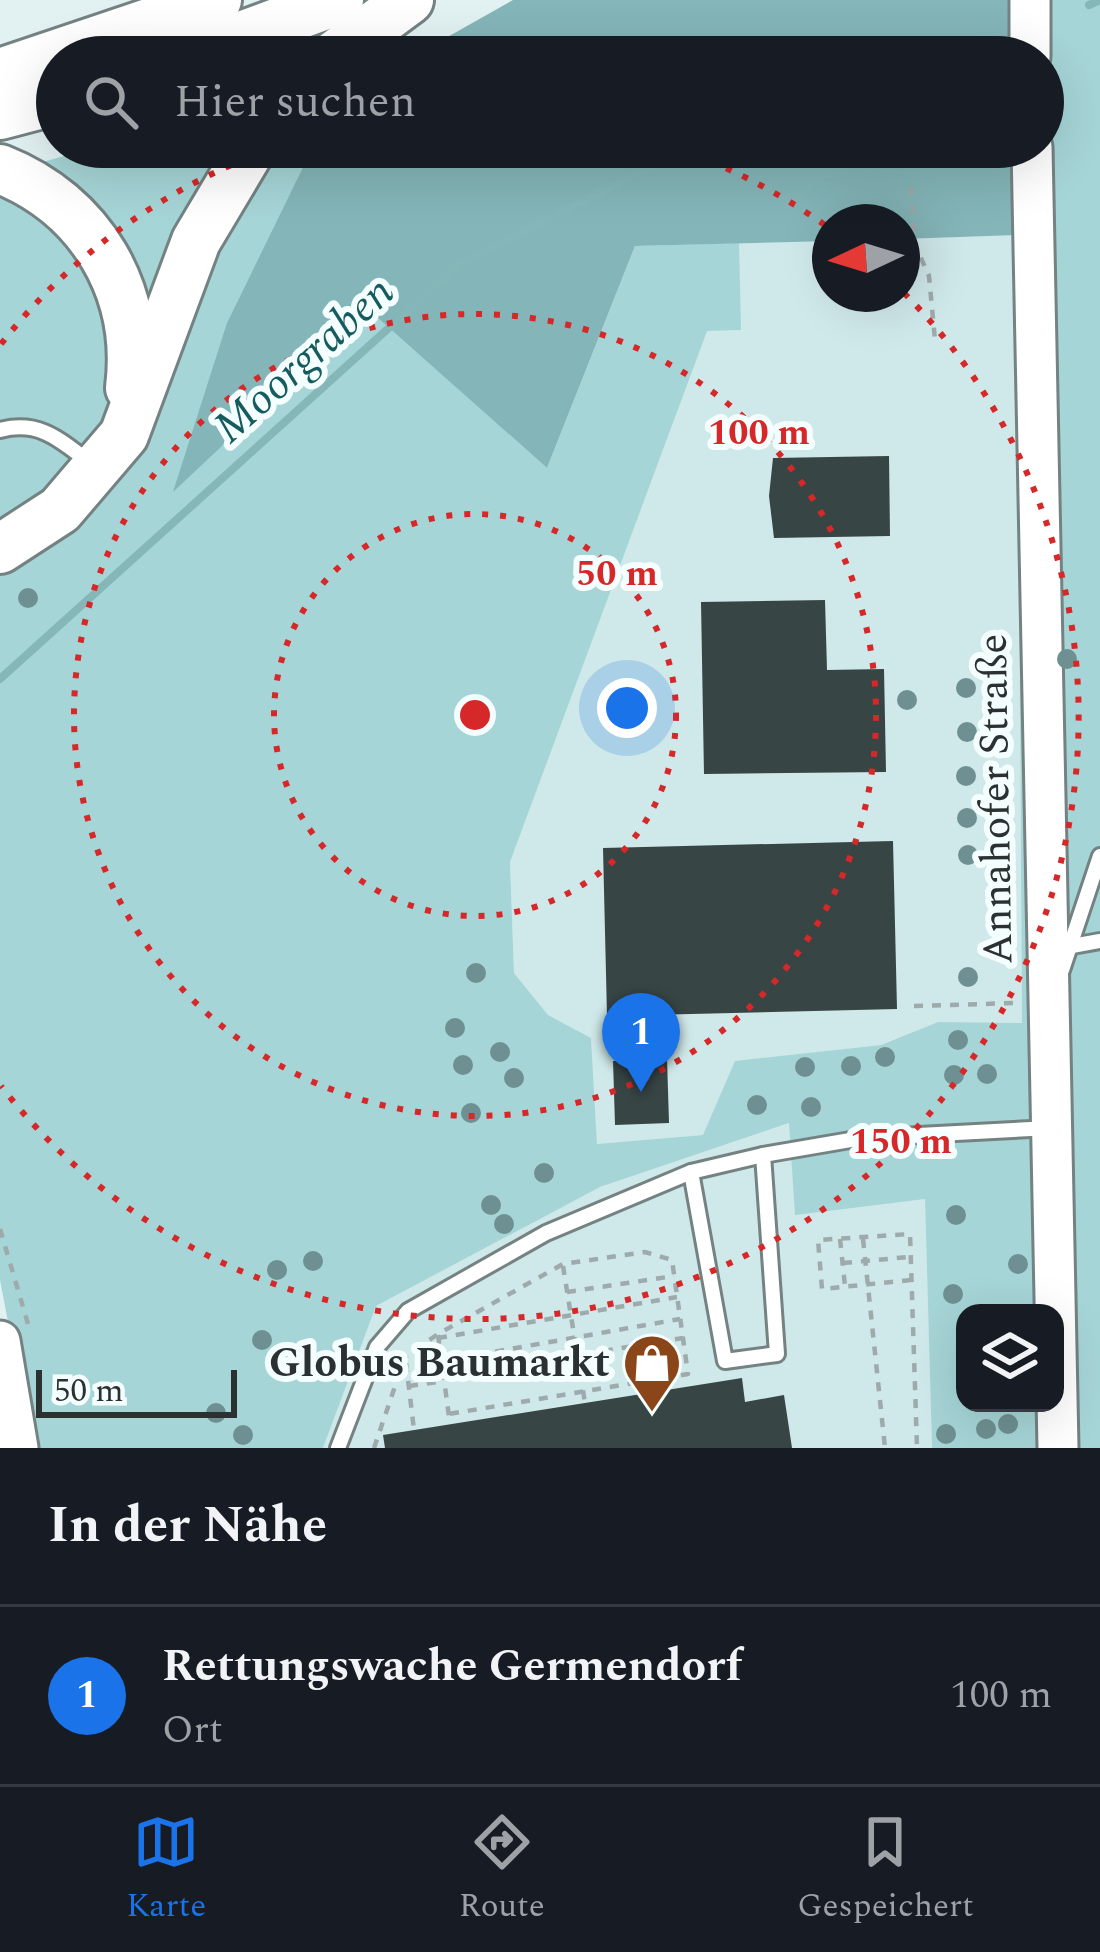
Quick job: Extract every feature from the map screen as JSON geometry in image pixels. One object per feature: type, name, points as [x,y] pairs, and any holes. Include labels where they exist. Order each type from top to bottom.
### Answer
[{"type":"highway","points":[[110,36],[217,0]]},
{"type":"highway","points":[[241,36],[339,0]]},
{"type":"highway","points":[[360,36],[409,0]]},
{"type":"highway","points":[[0,73],[36,61]]},
{"type":"highway","points":[[0,115],[36,106]]},
{"type":"highway","points":[[0,549],[60,510],[111,452],[196,241],[239,168]]},
{"type":"highway","points":[[0,170],[29,181],[81,219],[111,264],[128,315],[132,366],[111,452]]},
{"type":"street","points":[[1030,0],[1030,36]]},
{"type":"street","name":"Annahofer Straße","points":[[1032,168],[1058,1448]]},
{"type":"street","points":[[0,1340],[18,1448]]},
{"type":"lane","points":[[0,430],[22,424],[111,452]]},
{"type":"lane","points":[[1049,1003],[1100,856]]},
{"type":"lane","points":[[1072,946],[1100,941]]},
{"type":"lane","points":[[338,1448],[377,1347],[408,1311],[546,1233],[691,1172],[764,1155],[862,1138],[1052,1128]]},
{"type":"lane","points":[[691,1172],[724,1361],[777,1354],[764,1155]]},
{"type":"path","points":[[911,187],[915,245],[929,277],[934,340]]},
{"type":"path","points":[[914,1006],[1049,1003]]},
{"type":"path","points":[[911,1280],[822,1289],[818,1240],[910,1234],[917,1448]]},
{"type":"path","points":[[863,1238],[885,1448]]},
{"type":"path","points":[[840,1239],[845,1286]]},
{"type":"path","points":[[374,1448],[405,1357],[438,1336],[563,1264],[645,1252],[672,1259],[688,1374],[448,1414]]},
{"type":"path","points":[[843,1263],[910,1257]]},
{"type":"path","points":[[563,1264],[585,1403]]},
{"type":"path","points":[[567,1292],[674,1276]]},
{"type":"path","points":[[438,1336],[677,1297]]},
{"type":"path","points":[[442,1361],[680,1319]]},
{"type":"path","points":[[438,1336],[450,1424]]},
{"type":"path","points":[[409,1386],[683,1338]]},
{"type":"path","points":[[405,1357],[414,1430]]},
{"type":"shaded area","points":[[513,0],[1010,0],[1011,36],[449,36]]},
{"type":"shaded area","points":[[1010,0],[1100,0],[1100,1448],[932,1448],[925,1199],[795,1215],[789,1123],[600,1187],[376,1306],[323,1448],[32,1448],[0,1280],[0,174],[36,164],[36,168],[310,168],[368,308],[547,468],[635,246],[739,243],[741,330],[707,331],[510,862],[514,973],[548,1015],[591,1038],[597,1144],[703,1135],[735,1061],[881,1045],[938,1022],[1022,1023],[1017,235],[1037,168],[1064,168],[1064,36],[1011,36]]},
{"type":"shaded area","points":[[303,168],[1015,168],[1017,235],[920,238],[920,204],[812,204],[812,241],[635,246],[547,468],[368,309],[173,492],[227,323]]},
{"type":"shaded area","points":[[1017,235],[1022,1024],[938,1022],[881,1045],[736,1061],[703,1135],[597,1144],[591,1038],[548,1015],[514,973],[510,862],[739,243],[812,241],[812,312],[920,312],[920,238]]},
{"type":"shaded area","points":[[790,1123],[925,1198],[932,1448],[323,1448],[376,1306],[600,1187]]},
{"type":"building","points":[[889,456],[890,536],[774,538],[769,496],[773,458]]},
{"type":"building","points":[[825,600],[827,670],[884,669],[886,772],[704,774],[701,602]]},
{"type":"building","points":[[893,841],[897,1009],[607,1016],[603,848]]},
{"type":"building","points":[[667,1059],[669,1123],[615,1125],[613,1061]]},
{"type":"building","name":"Globus Baumarkt","points":[[742,1378],[745,1402],[784,1395],[792,1448],[385,1448],[383,1435]]},
{"type":"waterway","name":"Moorgraben","points":[[1089,5],[1100,0]]},
{"type":"waterway","name":"Moorgraben","points":[[0,679],[463,261],[649,168]]},
{"type":"place","name":"Rettungswache Germendorf","points":[[641,1092]]},
{"type":"place","name":"Globus Baumarkt","points":[[652,1414]]}]
